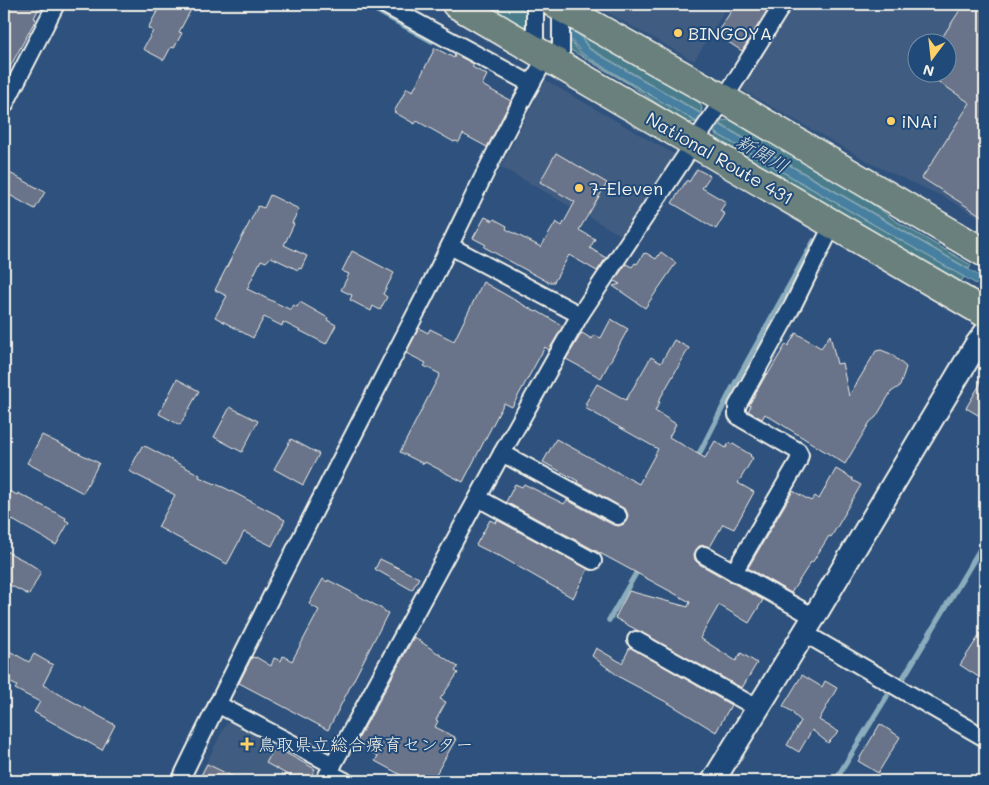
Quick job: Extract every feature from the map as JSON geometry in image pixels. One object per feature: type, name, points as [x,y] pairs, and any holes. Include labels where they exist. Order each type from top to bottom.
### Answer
[{"type":"highway","name":"National Route 431","points":[[456,4],[555,27],[723,101],[985,253]]},
{"type":"highway","name":"National Route 431","points":[[555,27],[695,141],[985,313]]},
{"type":"street","points":[[4,106],[56,4]]},
{"type":"street","points":[[383,4],[531,84]]},
{"type":"street","points":[[329,773],[502,453],[580,315],[723,101],[783,4]]},
{"type":"street","points":[[180,781],[217,704],[531,84],[555,27]]},
{"type":"street","points":[[734,572],[798,462],[800,455],[798,451],[742,419],[738,415],[737,406],[793,305],[833,224]]},
{"type":"street","points":[[450,246],[580,315]]},
{"type":"street","points":[[713,781],[985,333]]},
{"type":"street","points":[[502,453],[618,516]]},
{"type":"street","points":[[478,498],[593,561]]},
{"type":"street","points":[[704,555],[734,572],[809,625],[985,738]]},
{"type":"street","points":[[636,640],[758,708]]},
{"type":"street","points":[[217,704],[344,781]]},
{"type":"shaded area","name":"BINGOYA","points":[[592,4],[729,4],[694,61]]},
{"type":"shaded area","name":"iNAi","points":[[791,4],[985,4],[985,221],[944,197],[876,166],[739,88]]},
{"type":"shaded area","points":[[545,80],[679,157],[626,238],[501,167]]},
{"type":"shaded area","name":"鳥取県立総合療育センター","points":[[234,721],[317,765],[319,772],[314,781],[197,781],[226,724]]},
{"type":"green space","points":[[474,4],[514,4],[525,12],[528,19],[527,23],[519,28]]},
{"type":"green space","points":[[576,29],[698,99],[702,108],[701,113],[589,48]]},
{"type":"green space","points":[[565,34],[582,55],[696,122],[685,123],[629,84],[569,49]]},
{"type":"green space","points":[[734,120],[834,177],[896,221],[971,265],[969,269],[720,124],[722,121]]},
{"type":"green space","points":[[715,133],[964,277],[959,285],[719,145]]},
{"type":"water","name":"新開川","points":[[566,4],[575,29],[589,49],[985,279],[985,289],[583,54],[565,32]]},
{"type":"building","points":[[4,4],[41,4],[34,18],[36,19],[4,78]]},
{"type":"building","points":[[161,4],[194,4],[179,32],[182,33],[174,48],[171,47],[164,60],[143,49],[153,31],[148,28]]},
{"type":"building","points":[[736,4],[771,4],[742,51],[716,34]]},
{"type":"building","points":[[964,4],[985,4],[985,218],[922,178],[970,103],[939,82],[956,82],[956,32],[946,32]]},
{"type":"building","points":[[435,48],[454,58],[455,54],[474,64],[472,67],[487,75],[482,85],[511,101],[487,147],[463,134],[459,142],[454,142],[417,121],[415,124],[394,112],[407,88],[413,91]]},
{"type":"building","points":[[556,153],[607,183],[579,230],[595,239],[590,248],[606,258],[597,271],[569,255],[554,282],[548,282],[484,247],[486,245],[473,238],[485,217],[493,221],[494,219],[507,226],[506,229],[541,247],[556,222],[562,226],[575,202],[540,182]]},
{"type":"building","points":[[697,169],[710,176],[702,188],[726,202],[720,211],[725,214],[716,229],[672,203],[687,180],[689,182]]},
{"type":"building","points":[[4,170],[45,192],[35,209],[4,192]]},
{"type":"building","points":[[270,195],[299,209],[284,245],[307,256],[301,269],[299,268],[298,270],[271,257],[266,262],[261,260],[247,289],[291,310],[293,305],[297,307],[300,302],[328,318],[327,320],[336,325],[326,344],[283,322],[282,326],[264,317],[253,338],[215,317],[227,296],[215,290],[258,206],[264,208]]},
{"type":"building","points":[[352,251],[394,273],[383,294],[387,297],[380,310],[373,306],[371,311],[350,300],[352,295],[341,290],[349,274],[342,271]]},
{"type":"building","points":[[661,252],[676,263],[645,308],[613,286],[620,284],[614,281],[626,264],[632,267],[635,263],[637,264],[644,253],[656,259]]},
{"type":"building","points":[[483,282],[563,326],[549,350],[545,347],[512,407],[504,403],[463,482],[425,462],[424,464],[400,452],[440,374],[424,366],[426,363],[406,353],[419,328],[428,333],[430,329],[454,341]]},
{"type":"building","points":[[611,319],[628,329],[601,378],[566,359],[582,333],[592,339],[594,335],[601,338]]},
{"type":"building","points":[[796,333],[821,348],[830,335],[837,364],[842,363],[849,396],[876,351],[881,350],[891,354],[906,367],[900,386],[891,392],[876,417],[870,422],[845,464],[765,414],[762,419],[748,411],[751,406],[749,405],[767,373],[786,344],[788,346]]},
{"type":"building","points":[[674,340],[689,348],[658,402],[660,402],[655,411],[676,424],[669,437],[705,458],[715,441],[726,448],[729,443],[733,444],[753,458],[738,483],[754,492],[734,529],[723,524],[710,547],[699,546],[694,555],[695,560],[699,564],[763,600],[749,623],[719,605],[700,638],[736,661],[741,653],[757,663],[742,688],[615,618],[629,591],[688,607],[690,602],[506,502],[515,484],[522,487],[524,484],[564,504],[567,500],[613,525],[619,526],[624,524],[628,515],[626,510],[543,462],[556,439],[639,484],[658,449],[585,408],[587,405],[585,404],[597,384],[626,400],[651,357],[661,363]]},
{"type":"building","points":[[985,376],[985,419],[966,408]]},
{"type":"building","points":[[177,379],[199,391],[180,425],[159,414]]},
{"type":"building","points":[[230,407],[258,421],[242,452],[214,437]]},
{"type":"building","points":[[42,435],[99,463],[83,493],[27,463]]},
{"type":"building","points":[[291,439],[319,454],[303,485],[274,469]]},
{"type":"building","points":[[142,446],[285,520],[272,546],[244,532],[227,564],[158,527],[175,495],[129,471]]},
{"type":"building","points":[[836,469],[861,485],[831,537],[829,536],[791,593],[748,568],[793,491],[811,501],[815,496],[819,499]]},
{"type":"building","points":[[10,491],[17,495],[18,493],[66,518],[65,520],[69,522],[56,545],[4,515],[4,504]]},
{"type":"building","points":[[490,520],[496,523],[497,520],[588,569],[573,598],[498,555],[476,545]]},
{"type":"building","points":[[4,550],[41,572],[29,595],[4,582]]},
{"type":"building","points":[[380,559],[419,578],[412,590],[375,569]]},
{"type":"building","points":[[323,579],[357,595],[388,613],[328,730],[239,683],[252,657],[256,657],[271,666],[274,658],[281,661],[283,656],[292,661],[319,610],[309,604]]},
{"type":"building","points":[[985,627],[985,681],[960,665]]},
{"type":"building","points":[[414,637],[458,667],[455,671],[458,673],[440,699],[446,702],[436,720],[438,721],[435,727],[456,739],[432,781],[412,781],[375,761],[378,756],[356,743]]},
{"type":"building","points":[[630,647],[731,705],[716,732],[670,704],[621,678],[592,656],[596,648],[622,663]]},
{"type":"building","points":[[4,648],[29,662],[34,654],[53,665],[43,685],[115,725],[102,750],[34,712],[40,702],[15,689],[17,686],[4,679]]},
{"type":"building","points":[[802,675],[822,687],[825,681],[837,688],[819,720],[839,732],[828,743],[812,730],[799,752],[787,745],[801,721],[794,713],[783,706]]},
{"type":"building","points":[[880,724],[900,737],[878,773],[858,761]]},
{"type":"building","points":[[275,747],[315,769],[308,781],[299,781],[266,763]]},
{"type":"building","points":[[207,764],[242,781],[198,781]]},
{"type":"waterway","points":[[365,4],[432,41]]},
{"type":"waterway","points":[[696,460],[732,389],[814,241]]},
{"type":"waterway","points":[[899,685],[985,541]]},
{"type":"waterway","points":[[609,620],[639,568]]},
{"type":"waterway","points":[[835,781],[887,696]]},
{"type":"place","name":"BINGOYA","points":[[678,33]]},
{"type":"place","name":"iNAi","points":[[891,121]]},
{"type":"place","name":"7-Eleven","points":[[579,188]]},
{"type":"place","name":"鳥取県立総合療育センター","points":[[247,744]]}]
